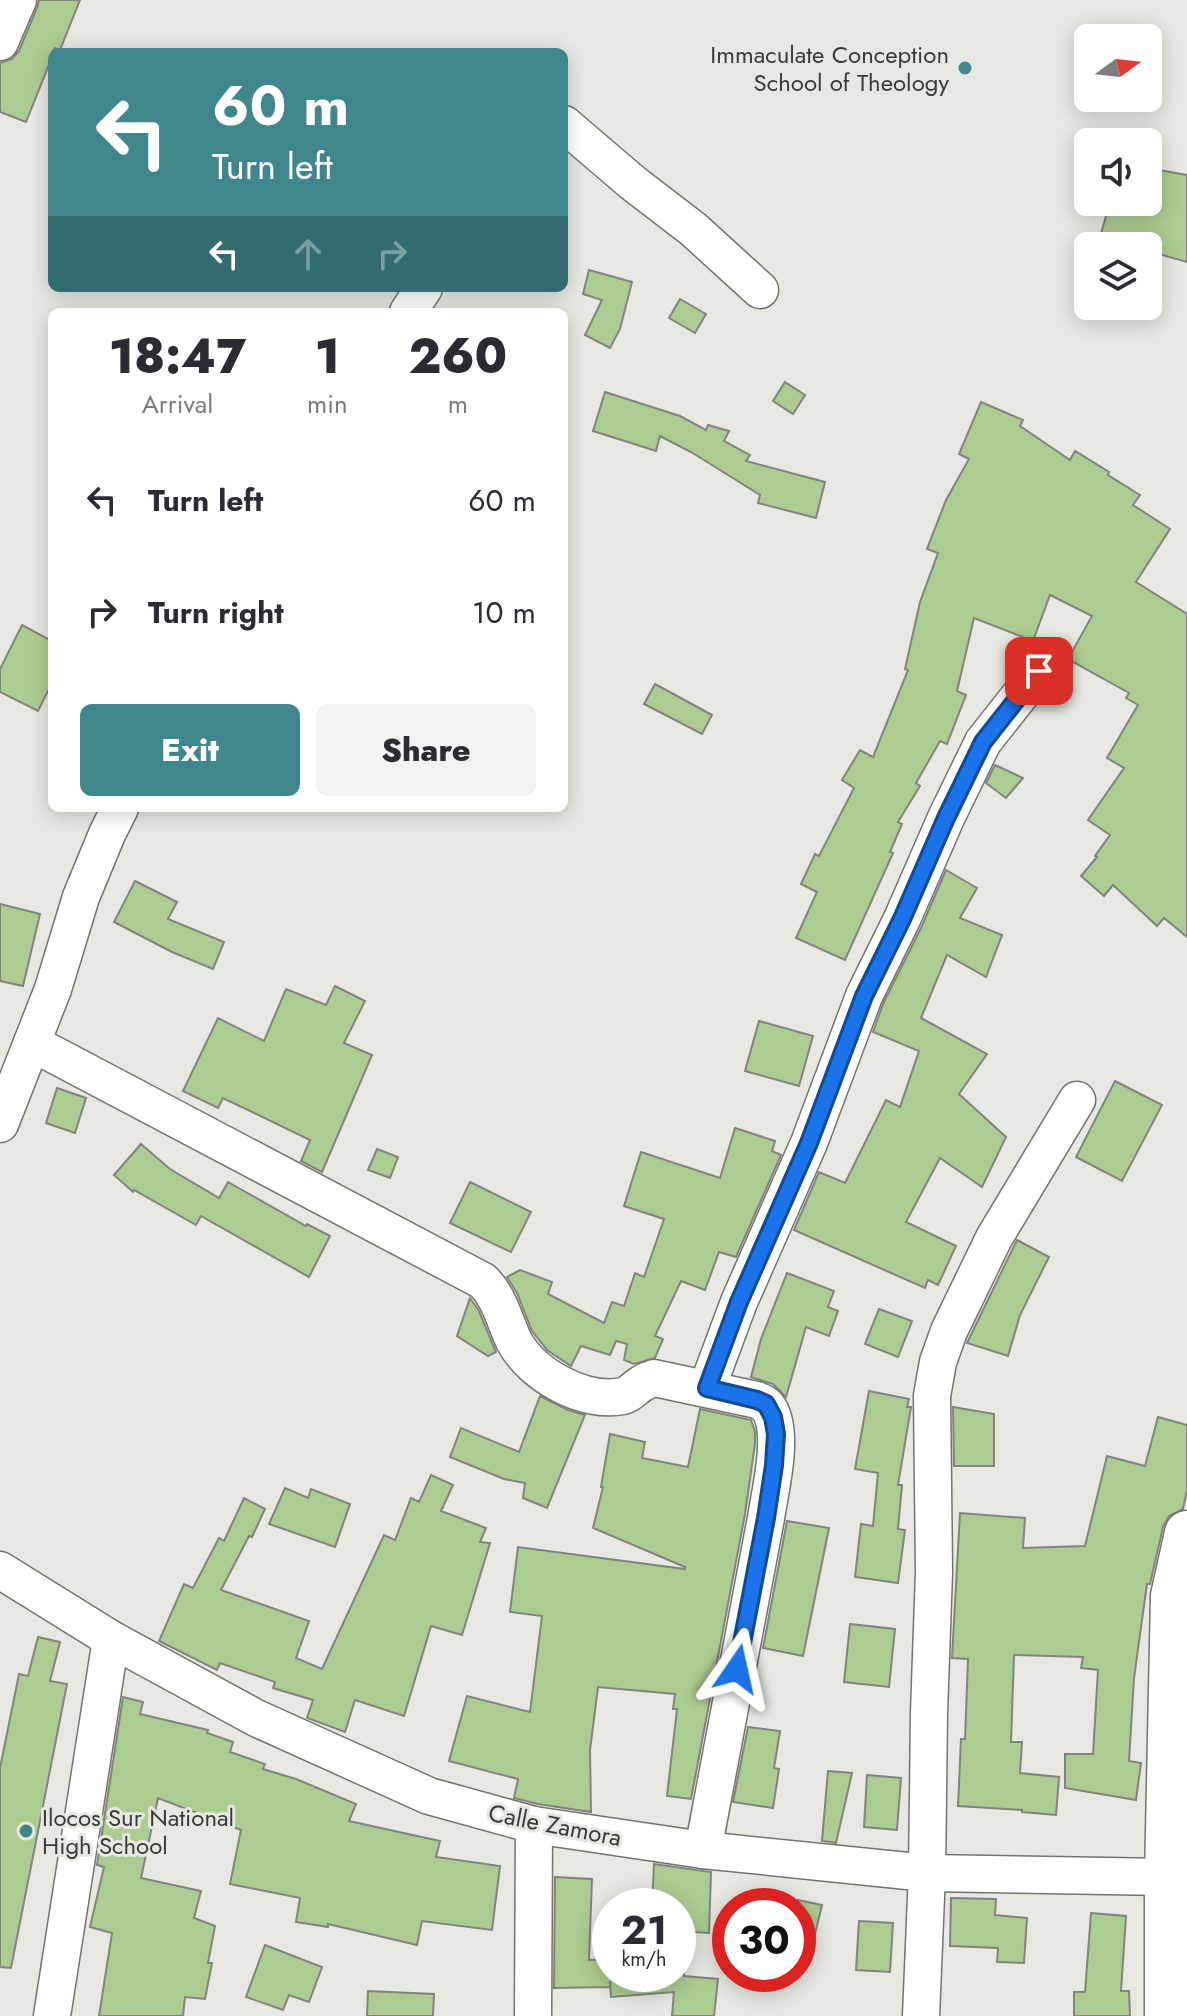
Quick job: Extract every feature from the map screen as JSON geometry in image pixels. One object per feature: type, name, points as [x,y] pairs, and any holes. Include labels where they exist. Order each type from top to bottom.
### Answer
[{"type":"main road","points":[[1167,2016],[1173,1596],[1187,1533]]},
{"type":"street","points":[[0,42],[18,0]]},
{"type":"street","points":[[568,127],[693,229],[760,290]]},
{"type":"street","points":[[707,1388],[739,1302],[809,1143],[864,996],[946,818],[983,742],[1039,671]]},
{"type":"street","points":[[0,1124],[53,989],[81,897],[118,812]]},
{"type":"street","points":[[32,1043],[483,1281],[492,1290],[526,1359],[539,1371],[582,1394],[606,1398],[627,1395],[654,1378],[766,1404],[773,1417],[776,1434],[774,1465],[703,1850]]},
{"type":"street","points":[[921,2016],[934,1572],[932,1396],[938,1362],[949,1331],[994,1238],[1077,1100]]},
{"type":"street","name":"Calle Zamora","points":[[0,1570],[111,1639],[256,1718],[429,1796],[534,1825],[703,1850],[927,1873],[1167,1877]]},
{"type":"street","points":[[52,2016],[111,1639]]},
{"type":"street","points":[[533,2016],[534,1825]]},
{"type":"building","points":[[39,0],[80,0],[61,48],[48,48],[48,67],[26,122],[0,112],[0,63],[12,59],[19,51]]},
{"type":"building","points":[[1162,171],[1187,175],[1187,262],[1162,255],[1162,232],[1101,232],[1106,216],[1162,216]]},
{"type":"building","points":[[589,270],[632,282],[620,329],[610,348],[585,335],[602,300],[583,294]]},
{"type":"building","points":[[680,299],[706,314],[695,333],[669,318]]},
{"type":"building","points":[[785,382],[805,395],[793,414],[773,401]]},
{"type":"building","points":[[605,392],[680,416],[706,430],[708,425],[729,431],[724,441],[750,455],[746,461],[825,482],[816,518],[758,503],[760,495],[660,436],[656,451],[593,431]]},
{"type":"building","points":[[981,402],[1023,420],[1020,426],[1070,460],[1075,451],[1109,472],[1108,475],[1140,495],[1133,505],[1170,529],[1136,582],[1187,614],[1187,937],[1164,918],[1157,926],[1113,885],[1104,896],[1081,876],[1110,835],[1088,820],[1124,768],[1107,758],[1138,705],[1126,698],[1129,693],[1068,659],[1092,616],[1050,595],[1033,641],[974,618],[957,691],[966,695],[947,744],[940,741],[916,783],[920,786],[898,822],[902,824],[890,852],[893,853],[845,960],[796,938],[817,892],[801,884],[854,788],[842,780],[860,750],[873,757],[908,670],[905,669],[920,602],[938,553],[927,549],[946,500],[969,459],[959,454]]},
{"type":"building","points":[[22,625],[48,639],[48,691],[38,711],[0,692],[0,669]]},
{"type":"building","points":[[655,684],[712,715],[702,734],[644,704]]},
{"type":"building","points":[[995,765],[1023,778],[1006,798],[986,783]]},
{"type":"building","points":[[946,870],[977,888],[960,918],[1002,935],[986,977],[947,955],[921,1018],[987,1054],[959,1094],[1006,1137],[982,1187],[940,1158],[906,1222],[956,1246],[938,1285],[928,1280],[925,1288],[794,1230],[819,1172],[845,1183],[886,1100],[900,1107],[919,1051],[873,1032]]},
{"type":"building","points":[[135,881],[177,902],[168,919],[224,942],[213,969],[114,922]]},
{"type":"building","points":[[0,904],[40,914],[23,986],[0,981]]},
{"type":"building","points":[[335,986],[365,1001],[344,1043],[372,1055],[322,1172],[301,1161],[310,1140],[223,1098],[218,1108],[183,1091],[218,1018],[264,1041],[286,989],[326,1005]]},
{"type":"building","points":[[759,1021],[813,1036],[799,1086],[745,1071]]},
{"type":"building","points":[[1115,1081],[1162,1105],[1122,1181],[1076,1157]]},
{"type":"building","points":[[57,1088],[86,1098],[75,1133],[46,1123]]},
{"type":"building","points":[[735,1128],[775,1141],[772,1151],[781,1155],[736,1257],[719,1252],[705,1290],[681,1281],[655,1336],[663,1339],[655,1358],[634,1364],[624,1360],[627,1344],[616,1341],[610,1355],[581,1346],[571,1366],[547,1350],[532,1331],[507,1277],[520,1270],[552,1282],[548,1294],[604,1323],[612,1302],[624,1306],[635,1273],[644,1277],[664,1219],[624,1206],[641,1152],[720,1178]]},
{"type":"building","points":[[141,1144],[170,1169],[219,1198],[228,1182],[330,1236],[309,1277],[201,1216],[196,1225],[133,1192],[114,1175]]},
{"type":"building","points":[[377,1149],[398,1157],[390,1178],[368,1170]]},
{"type":"building","points":[[470,1182],[531,1212],[511,1252],[450,1223]]},
{"type":"building","points":[[1017,1240],[1049,1257],[1020,1315],[1008,1356],[967,1343]]},
{"type":"building","points":[[787,1273],[834,1291],[828,1307],[838,1311],[829,1336],[806,1327],[786,1397],[773,1384],[751,1377],[761,1339]]},
{"type":"building","points":[[470,1298],[479,1311],[496,1352],[488,1356],[457,1336]]},
{"type":"building","points":[[879,1309],[912,1321],[898,1357],[865,1344]]},
{"type":"building","points":[[869,1391],[909,1399],[907,1407],[911,1407],[898,1485],[902,1485],[898,1529],[905,1530],[898,1583],[855,1577],[861,1524],[873,1526],[878,1473],[855,1469]]},
{"type":"building","points":[[540,1396],[585,1415],[547,1508],[523,1498],[525,1483],[504,1479],[450,1457],[461,1428],[519,1452]]},
{"type":"building","points":[[953,1407],[994,1414],[994,1466],[954,1466]]},
{"type":"building","points":[[700,1409],[751,1420],[755,1444],[745,1514],[691,1799],[667,1796],[677,1709],[673,1709],[675,1694],[598,1687],[590,1750],[591,1812],[514,1798],[518,1779],[449,1761],[467,1696],[530,1712],[542,1616],[510,1612],[518,1547],[685,1569],[593,1528],[603,1487],[610,1434],[645,1442],[642,1458],[688,1467]]},
{"type":"building","points":[[1158,1417],[1187,1425],[1187,1490],[1183,1509],[1169,1516],[1163,1527],[1150,1584],[1147,1584],[1134,1678],[1129,1761],[1141,1763],[1136,1800],[1065,1788],[1065,1754],[1093,1754],[1098,1670],[1081,1668],[1083,1657],[1014,1655],[1011,1742],[1022,1742],[1020,1773],[1059,1777],[1056,1815],[958,1806],[961,1739],[965,1739],[968,1659],[952,1658],[960,1513],[1025,1518],[1023,1548],[1085,1546],[1107,1456],[1145,1466]]},
{"type":"building","points":[[431,1475],[453,1485],[441,1511],[486,1528],[480,1542],[490,1543],[462,1635],[431,1626],[404,1716],[355,1700],[345,1732],[307,1718],[313,1700],[273,1688],[275,1682],[220,1663],[217,1670],[159,1641],[184,1584],[193,1588],[219,1538],[224,1541],[244,1498],[265,1509],[221,1590],[309,1621],[296,1658],[322,1669],[384,1535],[395,1540],[411,1498],[419,1502]]},
{"type":"building","points":[[285,1488],[308,1498],[311,1489],[350,1504],[335,1547],[269,1524]]},
{"type":"building","points":[[787,1521],[829,1528],[803,1656],[763,1648]]},
{"type":"building","points":[[850,1624],[895,1629],[889,1687],[844,1682]]},
{"type":"building","points":[[38,1637],[60,1642],[50,1681],[67,1684],[11,1968],[0,1967],[0,1768],[19,1674],[28,1676]]},
{"type":"building","points":[[123,1697],[143,1702],[140,1714],[208,1730],[207,1733],[233,1742],[230,1752],[265,1764],[263,1769],[356,1804],[349,1821],[440,1841],[436,1857],[500,1866],[492,1930],[422,1921],[417,1945],[328,1924],[328,1927],[296,1922],[300,1898],[230,1884],[241,1830],[158,1798],[141,1878],[201,1891],[194,1918],[215,1926],[205,1999],[185,1997],[183,2016],[99,2016],[112,1933],[90,1927],[104,1867],[97,1865]]},
{"type":"building","points":[[748,1727],[780,1731],[774,1768],[779,1769],[773,1808],[733,1802]]},
{"type":"building","points":[[828,1771],[852,1773],[836,1843],[822,1841]]},
{"type":"building","points":[[867,1775],[901,1778],[897,1830],[864,1827]]},
{"type":"building","points":[[654,1864],[711,1872],[709,1933],[696,1932],[696,1888],[653,1888]]},
{"type":"building","points":[[555,1877],[592,1879],[589,1960],[592,1960],[592,1987],[554,1988]]},
{"type":"building","points":[[951,1898],[996,1899],[995,1915],[1027,1918],[1024,1963],[997,1962],[998,1948],[950,1946]]},
{"type":"building","points":[[816,1904],[822,1905],[816,1930]]},
{"type":"building","points":[[1091,1913],[1126,1916],[1121,1991],[1129,1991],[1130,2016],[1074,2016],[1074,1992],[1085,1992]]},
{"type":"building","points":[[859,1921],[893,1923],[890,1972],[856,1970]]},
{"type":"building","points":[[265,1945],[322,1967],[309,2002],[289,1995],[283,2010],[246,1997]]},
{"type":"building","points":[[696,1977],[712,1978],[712,1992],[717,1992],[714,2016],[672,2016],[674,1992],[696,1992]]},
{"type":"building","points":[[368,1991],[434,1994],[433,2016],[367,2016]]},
{"type":"building","points":[[611,1992],[674,1992],[611,1997]]},
{"type":"place","name":"Immaculate Conception School of Theology","points":[[965,68]]},
{"type":"place","name":"Ilocos Sur National High School","points":[[26,1831]]},
{"type":"route","points":[[737,1669],[766,1518],[776,1434],[773,1417],[766,1404],[707,1388],[739,1302],[809,1143],[864,996],[946,818],[983,742],[1039,671]]}]
